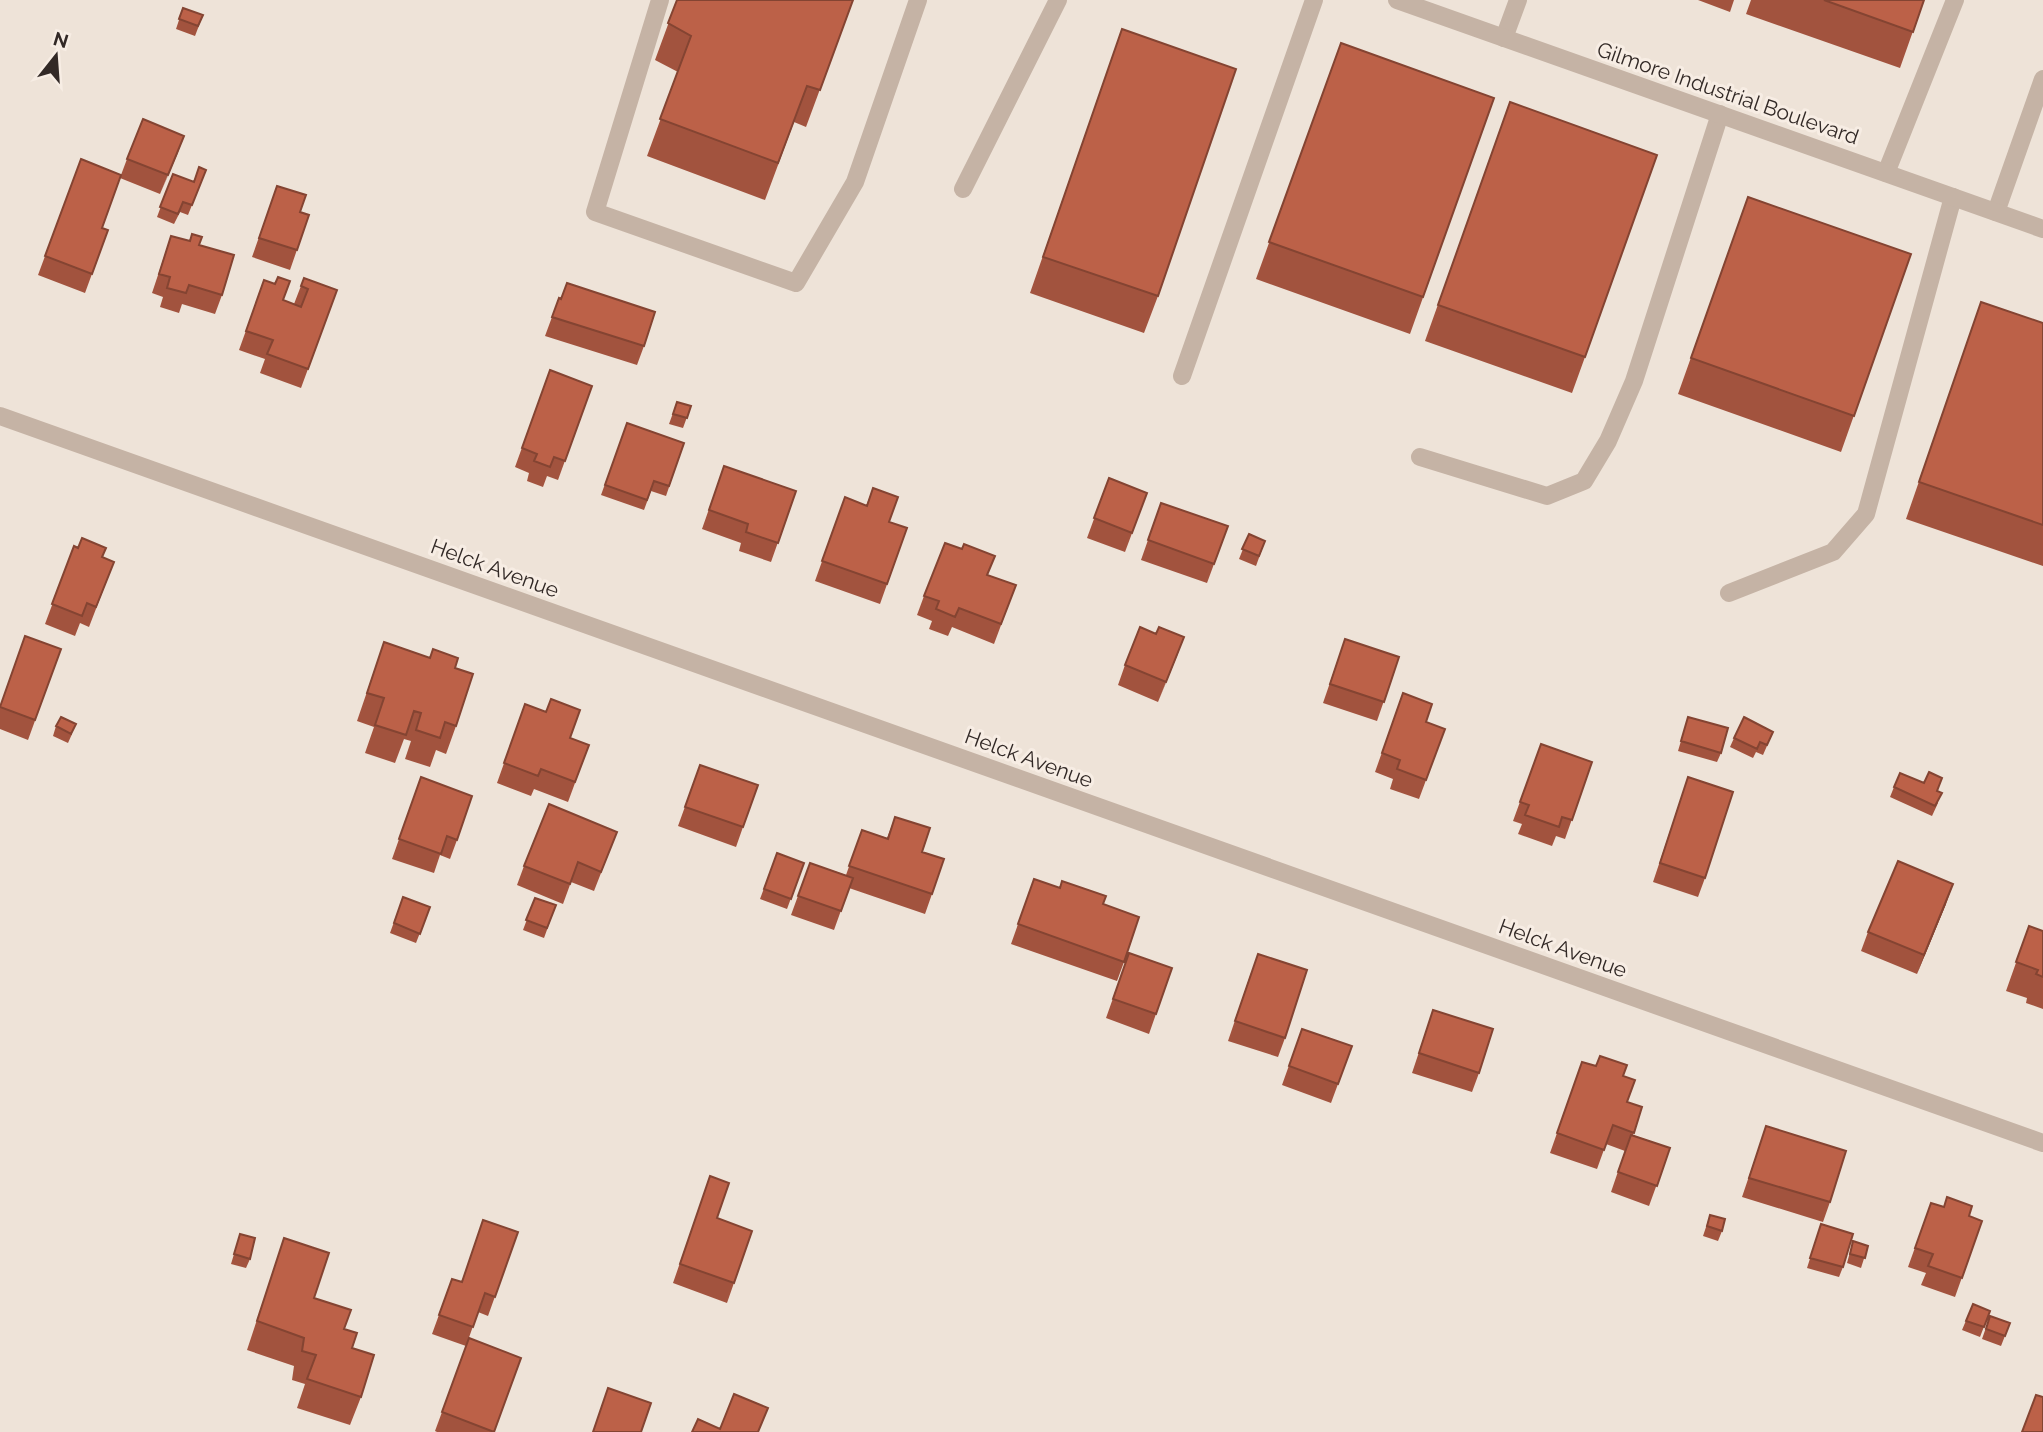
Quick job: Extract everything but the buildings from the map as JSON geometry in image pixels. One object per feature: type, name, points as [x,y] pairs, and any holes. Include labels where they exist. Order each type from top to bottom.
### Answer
[{"type":"street","points":[[660,0],[595,212],[796,283],[855,182],[918,0]]},
{"type":"street","points":[[963,189],[1058,0]]},
{"type":"street","points":[[1182,376],[1314,0]]},
{"type":"street","name":"Gilmore Industrial Boulevard","points":[[1397,0],[2043,229]]},
{"type":"street","points":[[1504,38],[1518,0]]},
{"type":"street","points":[[1886,173],[1955,0]]},
{"type":"street","points":[[1996,212],[2043,79]]},
{"type":"street","points":[[1420,457],[1547,496],[1584,481],[1608,441],[1634,381],[1720,114]]},
{"type":"street","points":[[1729,593],[1833,552],[1866,514],[1953,197]]},
{"type":"street","name":"Helck Avenue","points":[[0,416],[2043,1143]]}]
